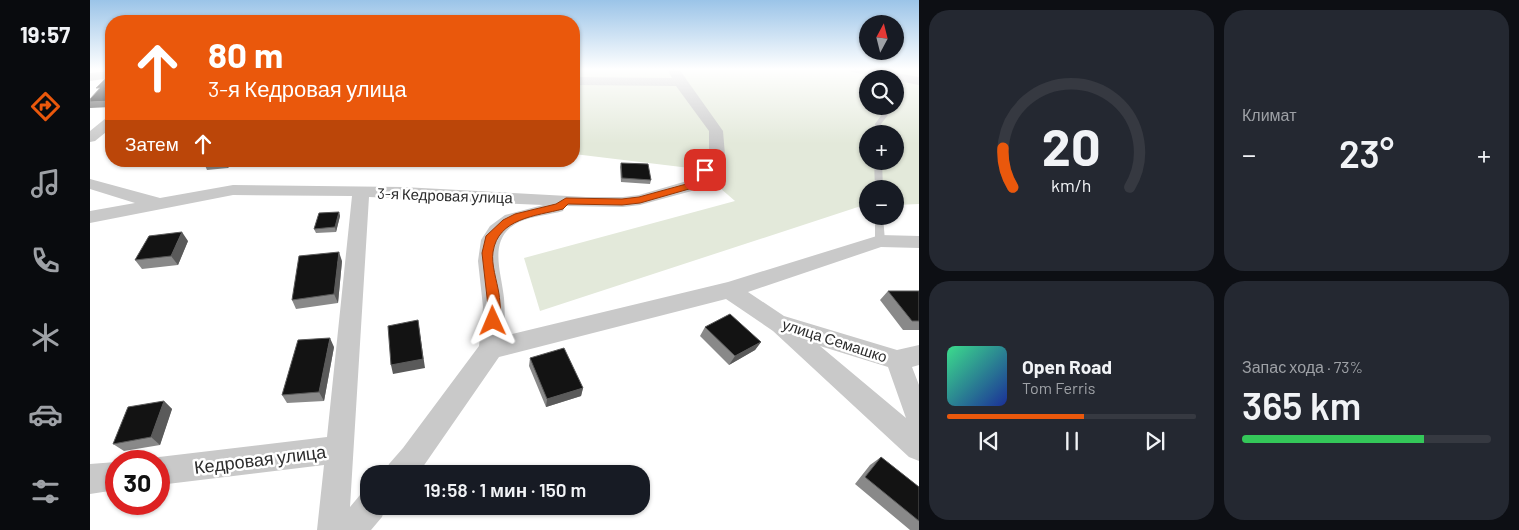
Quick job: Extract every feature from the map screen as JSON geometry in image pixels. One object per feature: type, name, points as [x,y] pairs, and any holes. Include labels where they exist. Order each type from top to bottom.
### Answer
[{"type":"street","name":"3-я Кедровая улица","points":[[90,217],[232,190],[403,192],[566,201],[622,202],[640,200],[693,185],[717,155],[716,131],[689,94]]},
{"type":"street","points":[[90,123],[105,122]]},
{"type":"street","points":[[90,138],[105,126]]},
{"type":"street","points":[[90,184],[143,200],[164,204]]},
{"type":"street","points":[[341,449],[361,192]]},
{"type":"street","points":[[407,465],[491,349],[494,306],[487,253],[492,236],[506,222],[518,216],[560,207],[566,201]]},
{"type":"street","points":[[491,349],[729,290],[880,241],[919,242]]},
{"type":"street","name":"улица Семашко","points":[[729,290],[778,323],[908,358]]},
{"type":"street","points":[[778,323],[919,447]]},
{"type":"street","points":[[908,358],[919,418]]},
{"type":"street","name":"Кедровая улица","points":[[170,470],[341,449],[334,530]]},
{"type":"street","points":[[90,478],[105,477]]},
{"type":"street","points":[[351,530],[364,515]]},
{"type":"lane","points":[[879,225],[880,241]]},
{"type":"green space","points":[[580,94],[859,94],[859,115],[904,115],[904,94],[919,94],[919,204],[904,205],[904,180],[859,180],[859,207],[540,311],[524,258],[735,201],[698,169],[580,155]]},
{"type":"building","points":[[95,94],[105,94],[105,101],[90,102],[90,99]]},
{"type":"building","points":[[621,163],[648,164],[651,180],[622,178]]},
{"type":"building","points":[[339,212],[335,227],[314,229],[319,213]]},
{"type":"building","points":[[182,232],[171,256],[135,260],[149,236]]},
{"type":"building","points":[[339,252],[334,294],[292,300],[299,256]]},
{"type":"building","points":[[888,291],[919,291],[919,321],[912,321]]},
{"type":"building","points":[[730,314],[761,342],[735,356],[705,327]]},
{"type":"building","points":[[418,320],[423,359],[391,365],[388,326]]},
{"type":"building","points":[[330,338],[319,392],[282,395],[298,340]]},
{"type":"building","points":[[564,348],[583,388],[547,399],[530,358]]},
{"type":"building","points":[[164,401],[151,437],[113,444],[128,407]]},
{"type":"building","points":[[881,457],[919,487],[919,521],[865,477]]},
{"type":"route","points":[[493,321],[494,306],[487,253],[492,236],[506,222],[518,216],[560,207],[566,201],[622,202],[640,200],[693,185],[705,170]]}]
